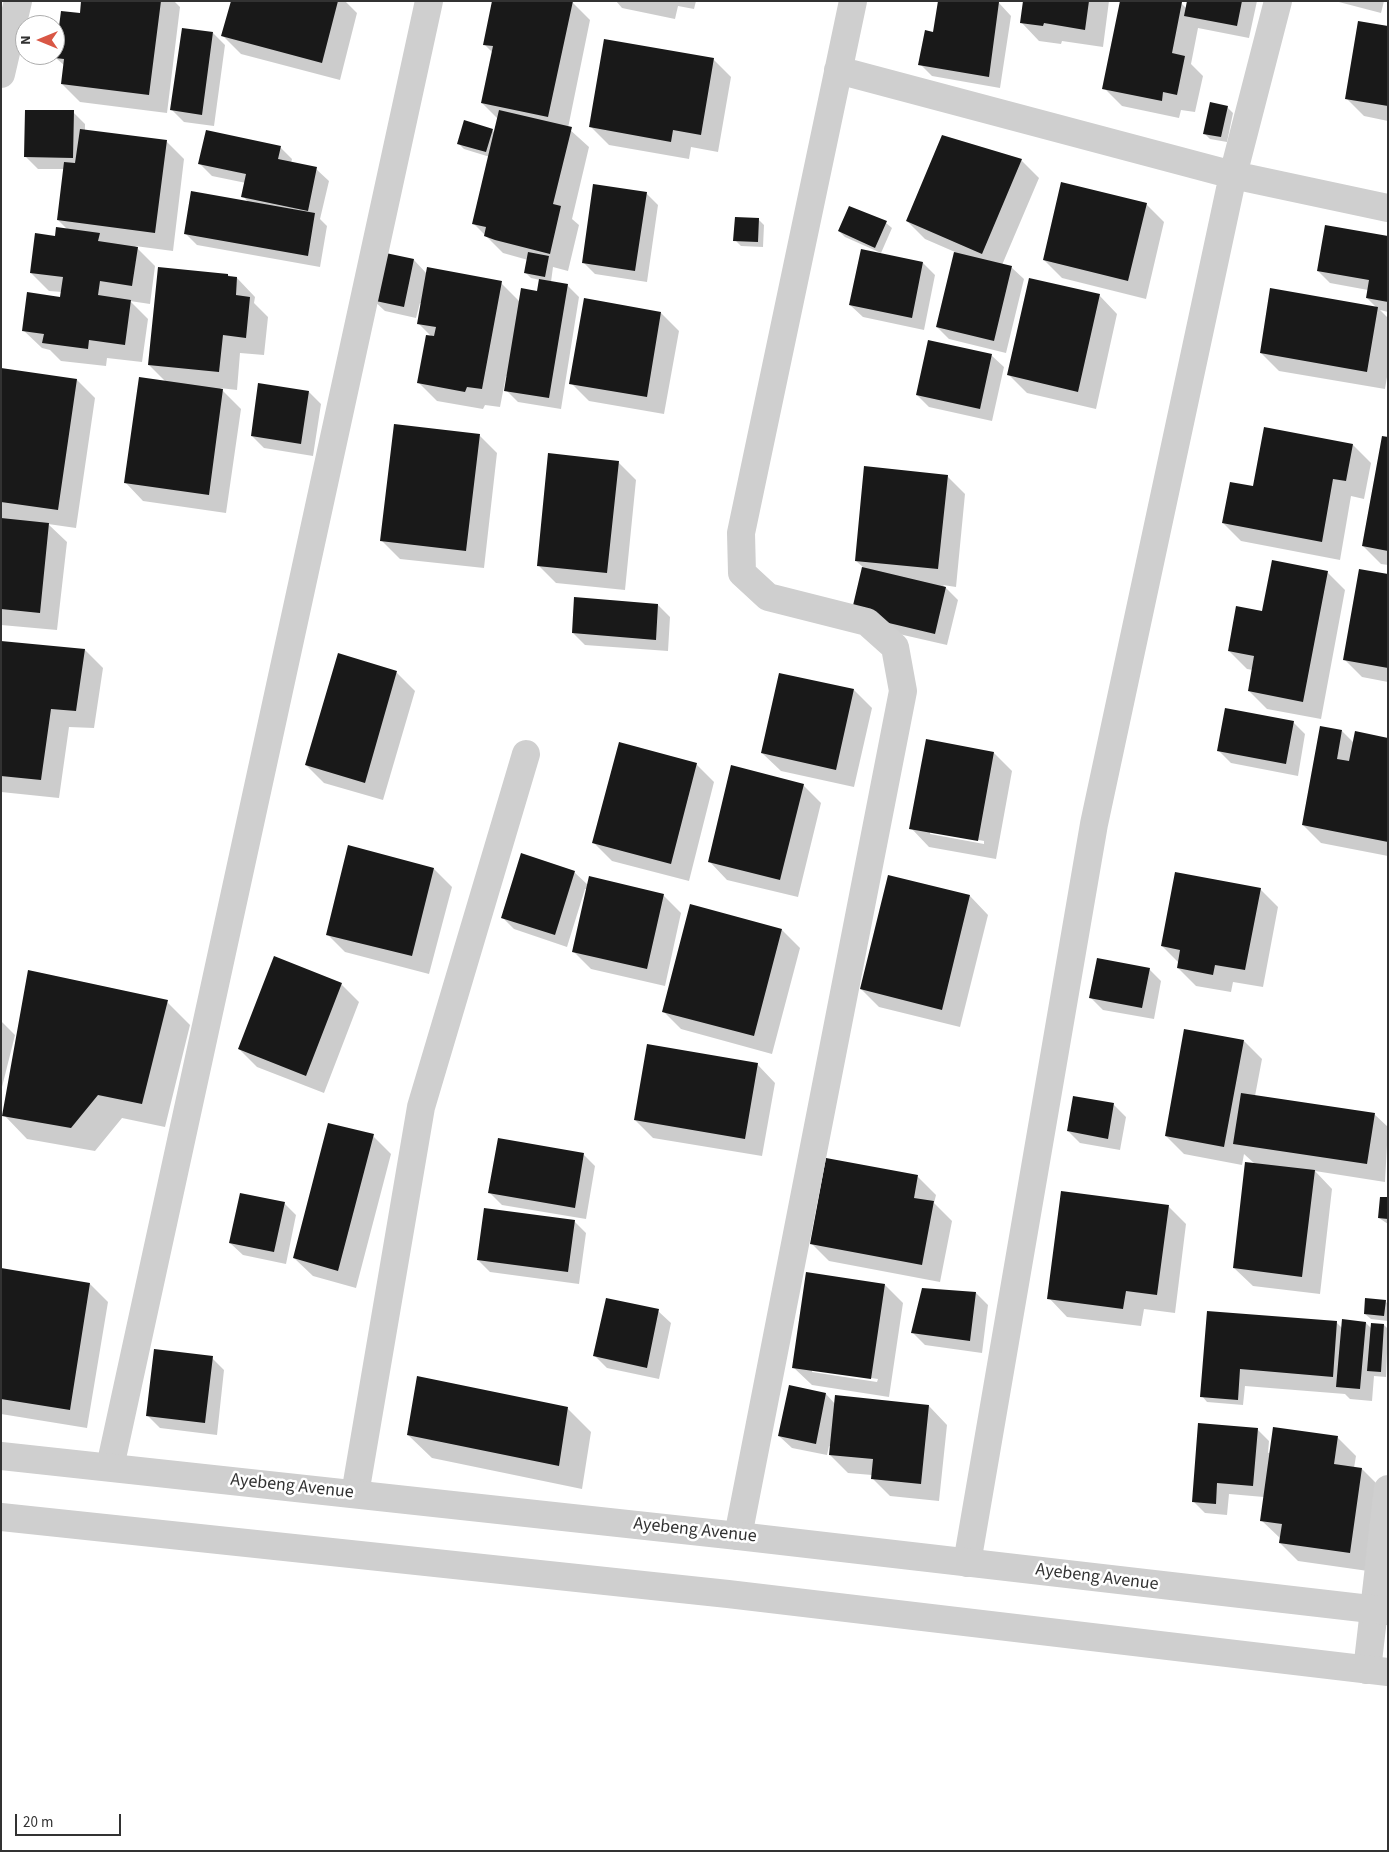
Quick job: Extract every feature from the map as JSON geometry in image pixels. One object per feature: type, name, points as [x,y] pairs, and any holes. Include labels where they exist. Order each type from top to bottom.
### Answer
[{"type":"street","points":[[1,74],[18,1]]},
{"type":"street","points":[[110,1467],[429,1]]},
{"type":"street","points":[[738,1536],[903,691],[895,647],[867,622],[768,597],[742,573],[741,533],[853,1]]},
{"type":"street","points":[[968,1563],[1094,824],[1232,175],[1278,1]]},
{"type":"street","points":[[838,70],[1232,175],[1388,208]]},
{"type":"street","points":[[355,1494],[421,1107],[526,754]]},
{"type":"street","name":"Ayebeng Avenue","points":[[1,1456],[738,1536],[1381,1611]]},
{"type":"street","points":[[1,1517],[728,1594],[1377,1671],[1388,1489]]},
{"type":"building","points":[[81,1],[161,1],[149,95],[61,84],[63,65],[65,65],[65,15],[60,15],[61,11],[80,13]]},
{"type":"building","points":[[231,1],[338,1],[322,63],[221,36]]},
{"type":"building","points":[[492,1],[573,1],[548,117],[481,103],[493,46],[483,45]]},
{"type":"building","points":[[938,1],[999,2],[989,77],[918,65],[925,30],[933,32]]},
{"type":"building","points":[[1023,1],[1089,1],[1085,30],[1044,23],[1043,26],[1020,23]]},
{"type":"building","points":[[1120,1],[1182,2],[1172,53],[1185,56],[1177,95],[1163,92],[1162,101],[1102,89]]},
{"type":"building","points":[[1187,1],[1242,1],[1237,26],[1184,16]]},
{"type":"building","points":[[1358,21],[1388,26],[1388,106],[1345,99]]},
{"type":"building","points":[[182,28],[213,32],[202,115],[170,110]]},
{"type":"building","points":[[604,39],[714,58],[701,135],[673,130],[671,142],[589,127]]},
{"type":"building","points":[[1210,102],[1228,106],[1221,137],[1203,134]]},
{"type":"building","points":[[25,110],[74,110],[73,158],[24,157]]},
{"type":"building","points":[[499,110],[572,127],[553,204],[561,206],[550,254],[484,236],[486,227],[472,224]]},
{"type":"building","points":[[464,120],[493,129],[486,152],[457,144]]},
{"type":"building","points":[[80,129],[167,140],[155,233],[57,220],[64,162],[75,163]]},
{"type":"building","points":[[206,130],[281,146],[278,159],[317,167],[308,211],[241,197],[246,174],[198,164]]},
{"type":"building","points":[[942,135],[1022,159],[982,254],[906,221]]},
{"type":"building","points":[[1061,182],[1147,203],[1128,281],[1043,260]]},
{"type":"building","points":[[593,184],[647,192],[635,271],[582,263]]},
{"type":"building","points":[[191,191],[315,213],[308,256],[184,234]]},
{"type":"building","points":[[849,206],[887,221],[875,248],[838,231]]},
{"type":"building","points":[[735,217],[759,218],[758,242],[733,241]]},
{"type":"building","points":[[1325,225],[1388,236],[1388,302],[1366,298],[1369,280],[1317,271]]},
{"type":"building","points":[[56,227],[100,233],[98,241],[138,247],[132,286],[100,281],[98,295],[131,300],[125,345],[89,340],[88,349],[42,343],[44,334],[22,331],[27,292],[60,297],[63,277],[30,273],[35,233],[55,236]]},
{"type":"building","points":[[861,249],[923,262],[912,318],[849,305]]},
{"type":"building","points":[[381,252],[414,259],[404,307],[371,300]]},
{"type":"building","points":[[528,252],[549,256],[545,277],[524,273]]},
{"type":"building","points":[[954,252],[1012,266],[994,341],[936,327]]},
{"type":"building","points":[[158,267],[228,274],[228,276],[237,277],[236,295],[250,297],[246,338],[223,335],[219,372],[148,365]]},
{"type":"building","points":[[427,267],[502,281],[482,389],[467,387],[465,392],[417,383],[426,335],[434,336],[436,327],[417,324]]},
{"type":"building","points":[[1029,278],[1100,294],[1078,392],[1007,375]]},
{"type":"building","points":[[539,279],[568,284],[549,398],[504,391],[521,288],[537,291]]},
{"type":"building","points":[[1270,288],[1378,307],[1367,372],[1260,353]]},
{"type":"building","points":[[584,298],[661,312],[647,397],[569,384]]},
{"type":"building","points":[[928,340],[992,354],[980,409],[916,395]]},
{"type":"building","points":[[1,368],[77,379],[58,510],[1,502]]},
{"type":"building","points":[[139,377],[223,389],[209,495],[124,483]]},
{"type":"building","points":[[258,383],[309,391],[301,444],[251,436]]},
{"type":"building","points":[[394,424],[480,434],[466,551],[380,541]]},
{"type":"building","points":[[1264,427],[1353,444],[1346,481],[1333,479],[1322,542],[1222,523],[1230,482],[1253,486]]},
{"type":"building","points":[[1382,436],[1388,437],[1388,551],[1362,546]]},
{"type":"building","points":[[548,453],[619,461],[607,573],[537,566]]},
{"type":"building","points":[[864,466],[948,475],[938,569],[855,561]]},
{"type":"building","points":[[1,518],[49,523],[40,613],[1,609]]},
{"type":"building","points":[[1272,560],[1328,571],[1303,702],[1248,691],[1254,656],[1228,651],[1236,606],[1262,611]]},
{"type":"building","points":[[862,567],[946,587],[935,634],[851,614]]},
{"type":"building","points":[[1359,569],[1388,574],[1388,668],[1343,660]]},
{"type":"building","points":[[574,597],[658,604],[656,640],[572,633]]},
{"type":"building","points":[[1,641],[85,649],[76,711],[51,709],[41,780],[1,776]]},
{"type":"building","points":[[338,653],[397,671],[365,783],[305,765]]},
{"type":"building","points":[[779,673],[854,689],[836,770],[761,753]]},
{"type":"building","points":[[1225,708],[1294,721],[1286,764],[1217,751]]},
{"type":"building","points":[[1320,726],[1342,730],[1337,759],[1349,761],[1355,731],[1388,738],[1388,842],[1302,825]]},
{"type":"building","points":[[926,739],[994,752],[978,841],[909,829]]},
{"type":"building","points":[[619,742],[697,763],[671,864],[592,843]]},
{"type":"building","points":[[731,765],[804,784],[780,880],[708,862]]},
{"type":"building","points":[[348,845],[434,868],[412,956],[326,935]]},
{"type":"building","points":[[521,853],[575,871],[555,935],[501,918]]},
{"type":"building","points":[[1175,872],[1261,888],[1245,970],[1215,965],[1213,975],[1177,968],[1180,950],[1161,946]]},
{"type":"building","points":[[888,875],[970,895],[942,1010],[860,989]]},
{"type":"building","points":[[589,876],[664,894],[647,969],[572,952]]},
{"type":"building","points":[[690,904],[782,929],[754,1036],[662,1012]]},
{"type":"building","points":[[274,956],[342,983],[306,1076],[238,1049]]},
{"type":"building","points":[[1097,958],[1150,968],[1142,1008],[1089,998]]},
{"type":"building","points":[[28,970],[168,1000],[142,1104],[98,1095],[71,1128],[2,1116]]},
{"type":"building","points":[[1184,1029],[1244,1040],[1224,1147],[1165,1136]]},
{"type":"building","points":[[647,1044],[758,1063],[745,1139],[634,1120]]},
{"type":"building","points":[[1241,1093],[1375,1113],[1367,1164],[1233,1144]]},
{"type":"building","points":[[1073,1096],[1114,1103],[1108,1139],[1067,1131]]},
{"type":"building","points":[[328,1123],[374,1134],[338,1271],[293,1258]]},
{"type":"building","points":[[498,1138],[584,1153],[575,1208],[488,1193]]},
{"type":"building","points":[[826,1158],[918,1175],[914,1198],[934,1201],[922,1265],[810,1244]]},
{"type":"building","points":[[1245,1162],[1315,1170],[1302,1277],[1233,1268]]},
{"type":"building","points":[[1061,1191],[1169,1205],[1157,1295],[1126,1291],[1123,1309],[1047,1299]]},
{"type":"building","points":[[240,1193],[285,1202],[274,1252],[229,1243]]},
{"type":"building","points":[[1380,1197],[1388,1197],[1388,1219],[1378,1218]]},
{"type":"building","points":[[484,1208],[575,1220],[568,1272],[477,1260]]},
{"type":"building","points":[[1,1268],[90,1283],[70,1410],[1,1399]]},
{"type":"building","points":[[806,1272],[885,1284],[871,1379],[792,1368]]},
{"type":"building","points":[[922,1288],[976,1292],[970,1341],[911,1333]]},
{"type":"building","points":[[606,1298],[659,1309],[647,1368],[593,1356]]},
{"type":"building","points":[[1365,1298],[1386,1300],[1384,1316],[1364,1314]]},
{"type":"building","points":[[1207,1311],[1337,1321],[1333,1377],[1240,1369],[1238,1400],[1200,1397]]},
{"type":"building","points":[[1342,1319],[1366,1322],[1360,1389],[1336,1387]]},
{"type":"building","points":[[1371,1323],[1384,1324],[1381,1372],[1367,1371]]},
{"type":"building","points":[[154,1349],[213,1356],[205,1423],[146,1416]]},
{"type":"building","points":[[417,1376],[568,1407],[559,1466],[407,1435]]},
{"type":"building","points":[[789,1385],[826,1393],[816,1444],[778,1436]]},
{"type":"building","points":[[835,1395],[929,1405],[921,1484],[871,1479],[873,1459],[829,1455]]},
{"type":"building","points":[[1198,1423],[1258,1428],[1253,1486],[1217,1483],[1216,1504],[1192,1502]]},
{"type":"building","points":[[1273,1427],[1338,1436],[1334,1464],[1362,1468],[1350,1553],[1279,1543],[1282,1524],[1260,1521]]}]
